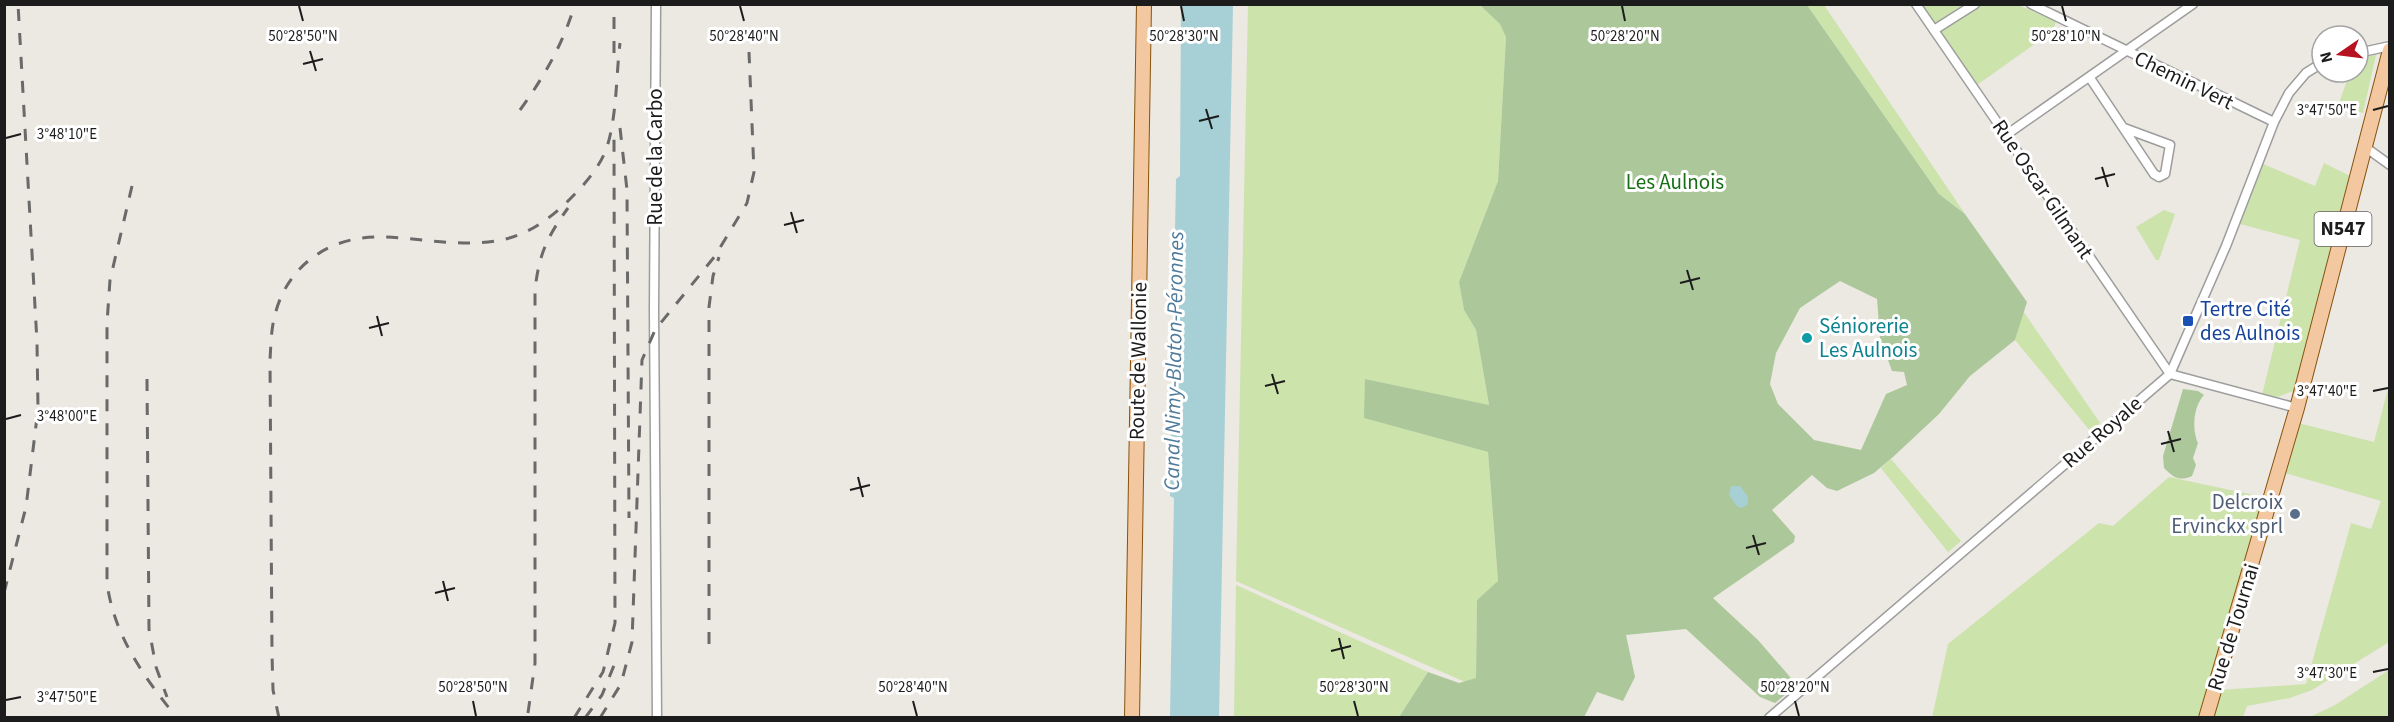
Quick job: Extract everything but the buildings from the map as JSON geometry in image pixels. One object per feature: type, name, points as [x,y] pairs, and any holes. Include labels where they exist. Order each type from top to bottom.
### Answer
[{"type":"main road","name":"Route de Wallonie","points":[[1132,717],[1144,4]]},
{"type":"main road","name":"Rue de Tournai","points":[[2206,717],[2296,408],[2390,48]]},
{"type":"street","name":"Rue de la Carbo","points":[[656,4],[654,310],[657,717]]},
{"type":"street","name":"Rue Oscar Gilmant","points":[[1916,4],[2169,374]]},
{"type":"street","points":[[1934,30],[1975,4]]},
{"type":"street","name":"Chemin Vert","points":[[2031,4],[2274,122]]},
{"type":"street","points":[[2006,135],[2128,53],[2193,4]]},
{"type":"street","points":[[2370,52],[2390,48]]},
{"type":"street","name":"Rue Royale","points":[[1769,717],[2169,374],[2226,246],[2274,122],[2289,93],[2310,70]]},
{"type":"street","points":[[2090,78],[2156,176],[2166,174],[2170,145],[2124,128]]},
{"type":"street","points":[[2365,147],[2390,165]]},
{"type":"street","points":[[2169,374],[2296,408]]},
{"type":"green space","points":[[1248,5],[1480,5],[1501,24],[1506,37],[1498,181],[1459,282],[1464,310],[1476,330],[1489,406],[1365,379],[1365,418],[1488,452],[1498,582],[1477,600],[1476,678],[1465,682],[1236,581]]},
{"type":"green space","name":"Les Aulnois","points":[[1480,5],[1807,5],[1939,194],[1965,214],[2027,302],[2015,340],[1970,376],[1939,414],[1874,473],[1837,491],[1827,488],[1812,475],[1772,510],[1795,536],[1794,542],[1713,598],[1758,640],[1797,685],[1775,703],[1760,697],[1686,629],[1626,635],[1635,677],[1623,701],[1597,692],[1584,717],[1399,717],[1428,672],[1459,683],[1476,678],[1477,600],[1498,581],[1488,452],[1364,418],[1365,379],[1489,405],[1476,330],[1464,310],[1459,282],[1498,181],[1506,37],[1500,24]],"holes":[[[1840,281],[1877,299],[1880,338],[1892,371],[1904,372],[1907,385],[1886,394],[1861,450],[1814,440],[1778,404],[1770,384],[1776,353],[1800,308]]]},
{"type":"green space","points":[[1807,5],[1824,5],[1965,214],[1939,194]]},
{"type":"green space","points":[[1922,5],[2018,5],[2056,21],[2053,31],[1977,85]]},
{"type":"green space","points":[[2376,55],[2370,82],[2370,56]]},
{"type":"green space","points":[[2346,84],[2370,84],[2363,113],[2338,106]]},
{"type":"green space","points":[[2324,163],[2352,177],[2296,390],[2275,398],[2262,395],[2300,240],[2240,224],[2263,164],[2315,186]]},
{"type":"green space","points":[[2164,210],[2175,214],[2159,260],[2156,260],[2136,227]]},
{"type":"green space","points":[[2023,311],[2100,423],[2091,432],[2015,340]]},
{"type":"green space","points":[[2389,385],[2389,642],[2312,690],[2290,698],[2247,706],[2243,717],[2212,718],[2220,690],[2306,684],[2351,523],[2371,529],[2381,501],[2285,473],[2298,423],[2374,442]]},
{"type":"green space","points":[[2183,389],[2198,391],[2204,395],[2200,400],[2195,418],[2198,443],[2193,458],[2196,465],[2192,476],[2183,479],[2173,476],[2164,468],[2163,456]]},
{"type":"green space","points":[[1891,459],[1961,541],[1948,552],[1881,468]]},
{"type":"green space","points":[[2169,477],[2268,498],[2202,717],[1932,718],[1948,644],[2099,523],[2113,526]]},
{"type":"green space","points":[[1236,585],[1428,672],[1399,717],[1234,718]]},
{"type":"green space","points":[[2389,670],[2389,717],[2310,717],[2335,705]]},
{"type":"water","name":"Canal Nimy-Blaton-Péronnes","points":[[1181,5],[1233,5],[1219,717],[1170,717],[1174,498],[1170,496],[1176,179],[1180,176]]},
{"type":"water","points":[[1731,486],[1740,486],[1748,497],[1747,505],[1741,508],[1737,506],[1729,495]]},
{"type":"railway","points":[[4,593],[26,507],[38,409],[37,342],[18,4]]},
{"type":"railway","points":[[520,110],[552,60],[575,4]]},
{"type":"railway","points":[[614,4],[614,53]]},
{"type":"railway","points":[[279,718],[273,690],[272,654],[270,360],[273,323],[283,294],[292,278],[316,255],[348,241],[383,237],[457,243],[487,242],[511,238],[547,219],[581,187],[596,168],[607,147],[613,122],[620,43]]},
{"type":"railway","points":[[600,718],[621,684],[632,642],[642,360],[655,330],[715,256],[747,203],[754,172],[749,52]]},
{"type":"railway","points":[[620,128],[627,190],[629,518]]},
{"type":"railway","points":[[574,718],[603,672],[615,623],[614,137]]},
{"type":"railway","points":[[132,186],[110,280],[107,323],[107,583],[116,621],[132,655],[177,718]]},
{"type":"railway","points":[[528,713],[535,663],[535,290],[545,246],[568,208]]},
{"type":"railway","points":[[709,644],[709,307],[713,276],[719,257]]},
{"type":"railway","points":[[147,379],[149,629],[156,667],[167,697]]},
{"type":"railway","points":[[585,718],[602,695],[615,663]]},
{"type":"place","name":"Tertre Cité des Aulnois","points":[[2188,321]]},
{"type":"place","name":"Séniorerie Les Aulnois","points":[[1807,338]]},
{"type":"place","name":"Delcroix Ervinckx sprl","points":[[2295,514]]}]
